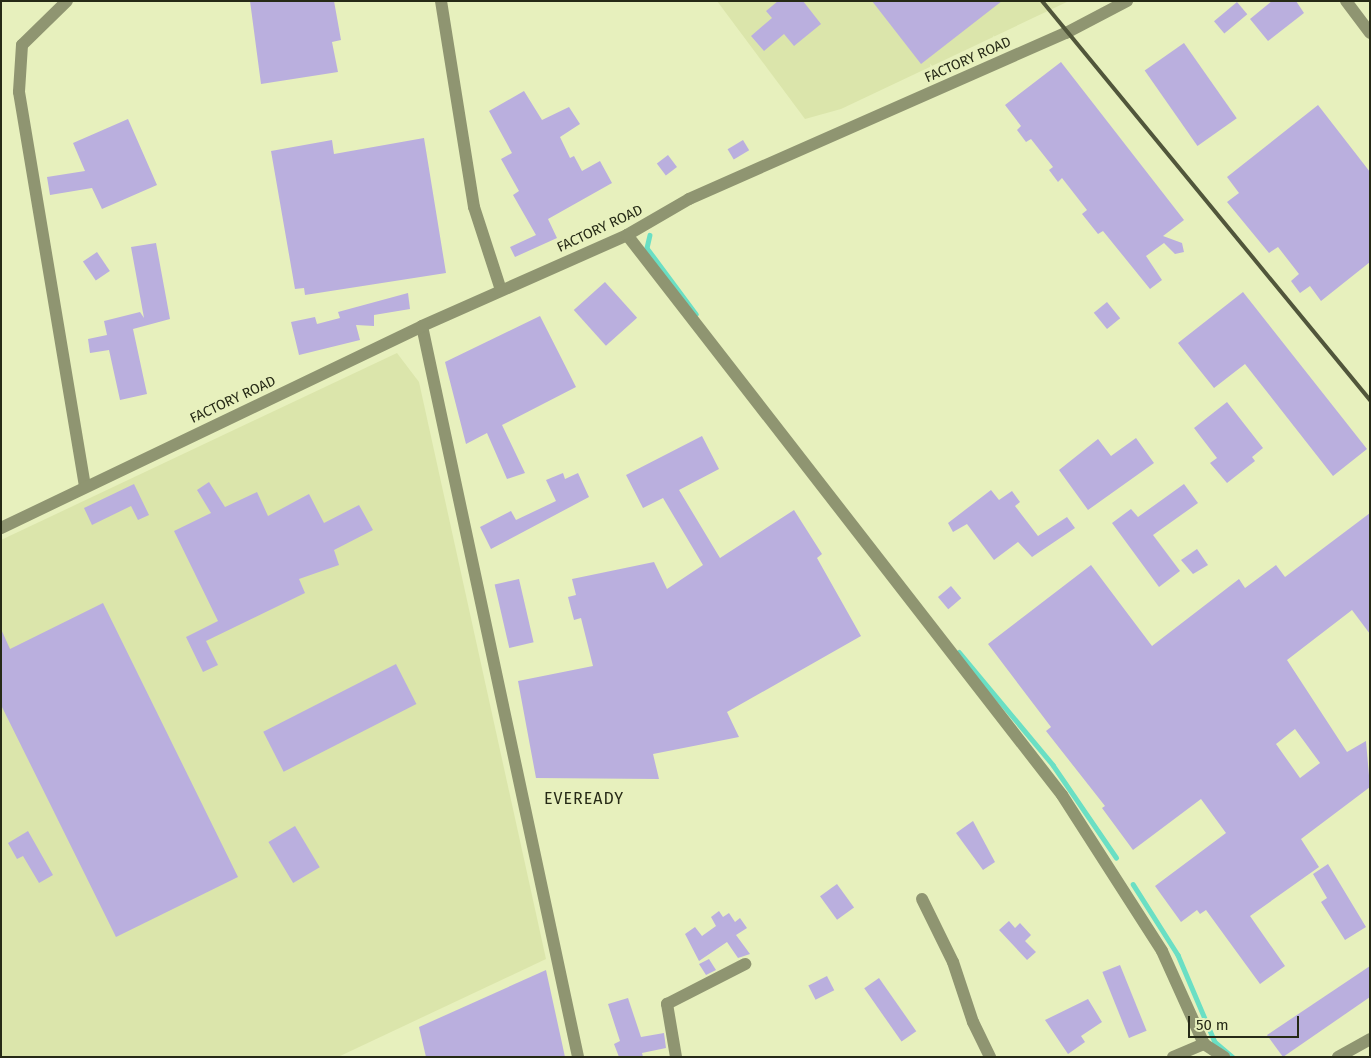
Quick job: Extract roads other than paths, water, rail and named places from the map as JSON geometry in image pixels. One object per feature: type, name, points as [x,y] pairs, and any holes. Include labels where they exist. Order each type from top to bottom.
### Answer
[{"type":"street","points":[[68,1],[22,45],[19,92],[85,485]]},
{"type":"street","points":[[441,1],[474,207],[501,290]]},
{"type":"street","name":"FACTORY ROAD","points":[[1,528],[85,485],[422,326],[627,235],[689,200],[1066,33],[1127,1]]},
{"type":"street","points":[[1346,1],[1370,33]]},
{"type":"street","points":[[627,235],[1062,795],[1162,951],[1204,1044],[1224,1057]]},
{"type":"street","points":[[422,326],[578,1057]]},
{"type":"street","points":[[922,899],[953,962],[973,1022],[990,1057]]},
{"type":"street","points":[[676,1057],[667,1004],[745,964]]},
{"type":"street","points":[[1338,1057],[1370,1039]]},
{"type":"street","points":[[1173,1057],[1204,1044]]},
{"type":"waterway","points":[[650,235],[647,248],[696,314]]},
{"type":"waterway","points":[[959,652],[1053,765],[1116,857]]},
{"type":"waterway","points":[[1133,884],[1178,955],[1215,1042],[1233,1057]]},
{"type":"railway","points":[[1042,1],[1370,400]]},
{"type":"district","name":"EVEREADY","points":[[584,799]]}]
